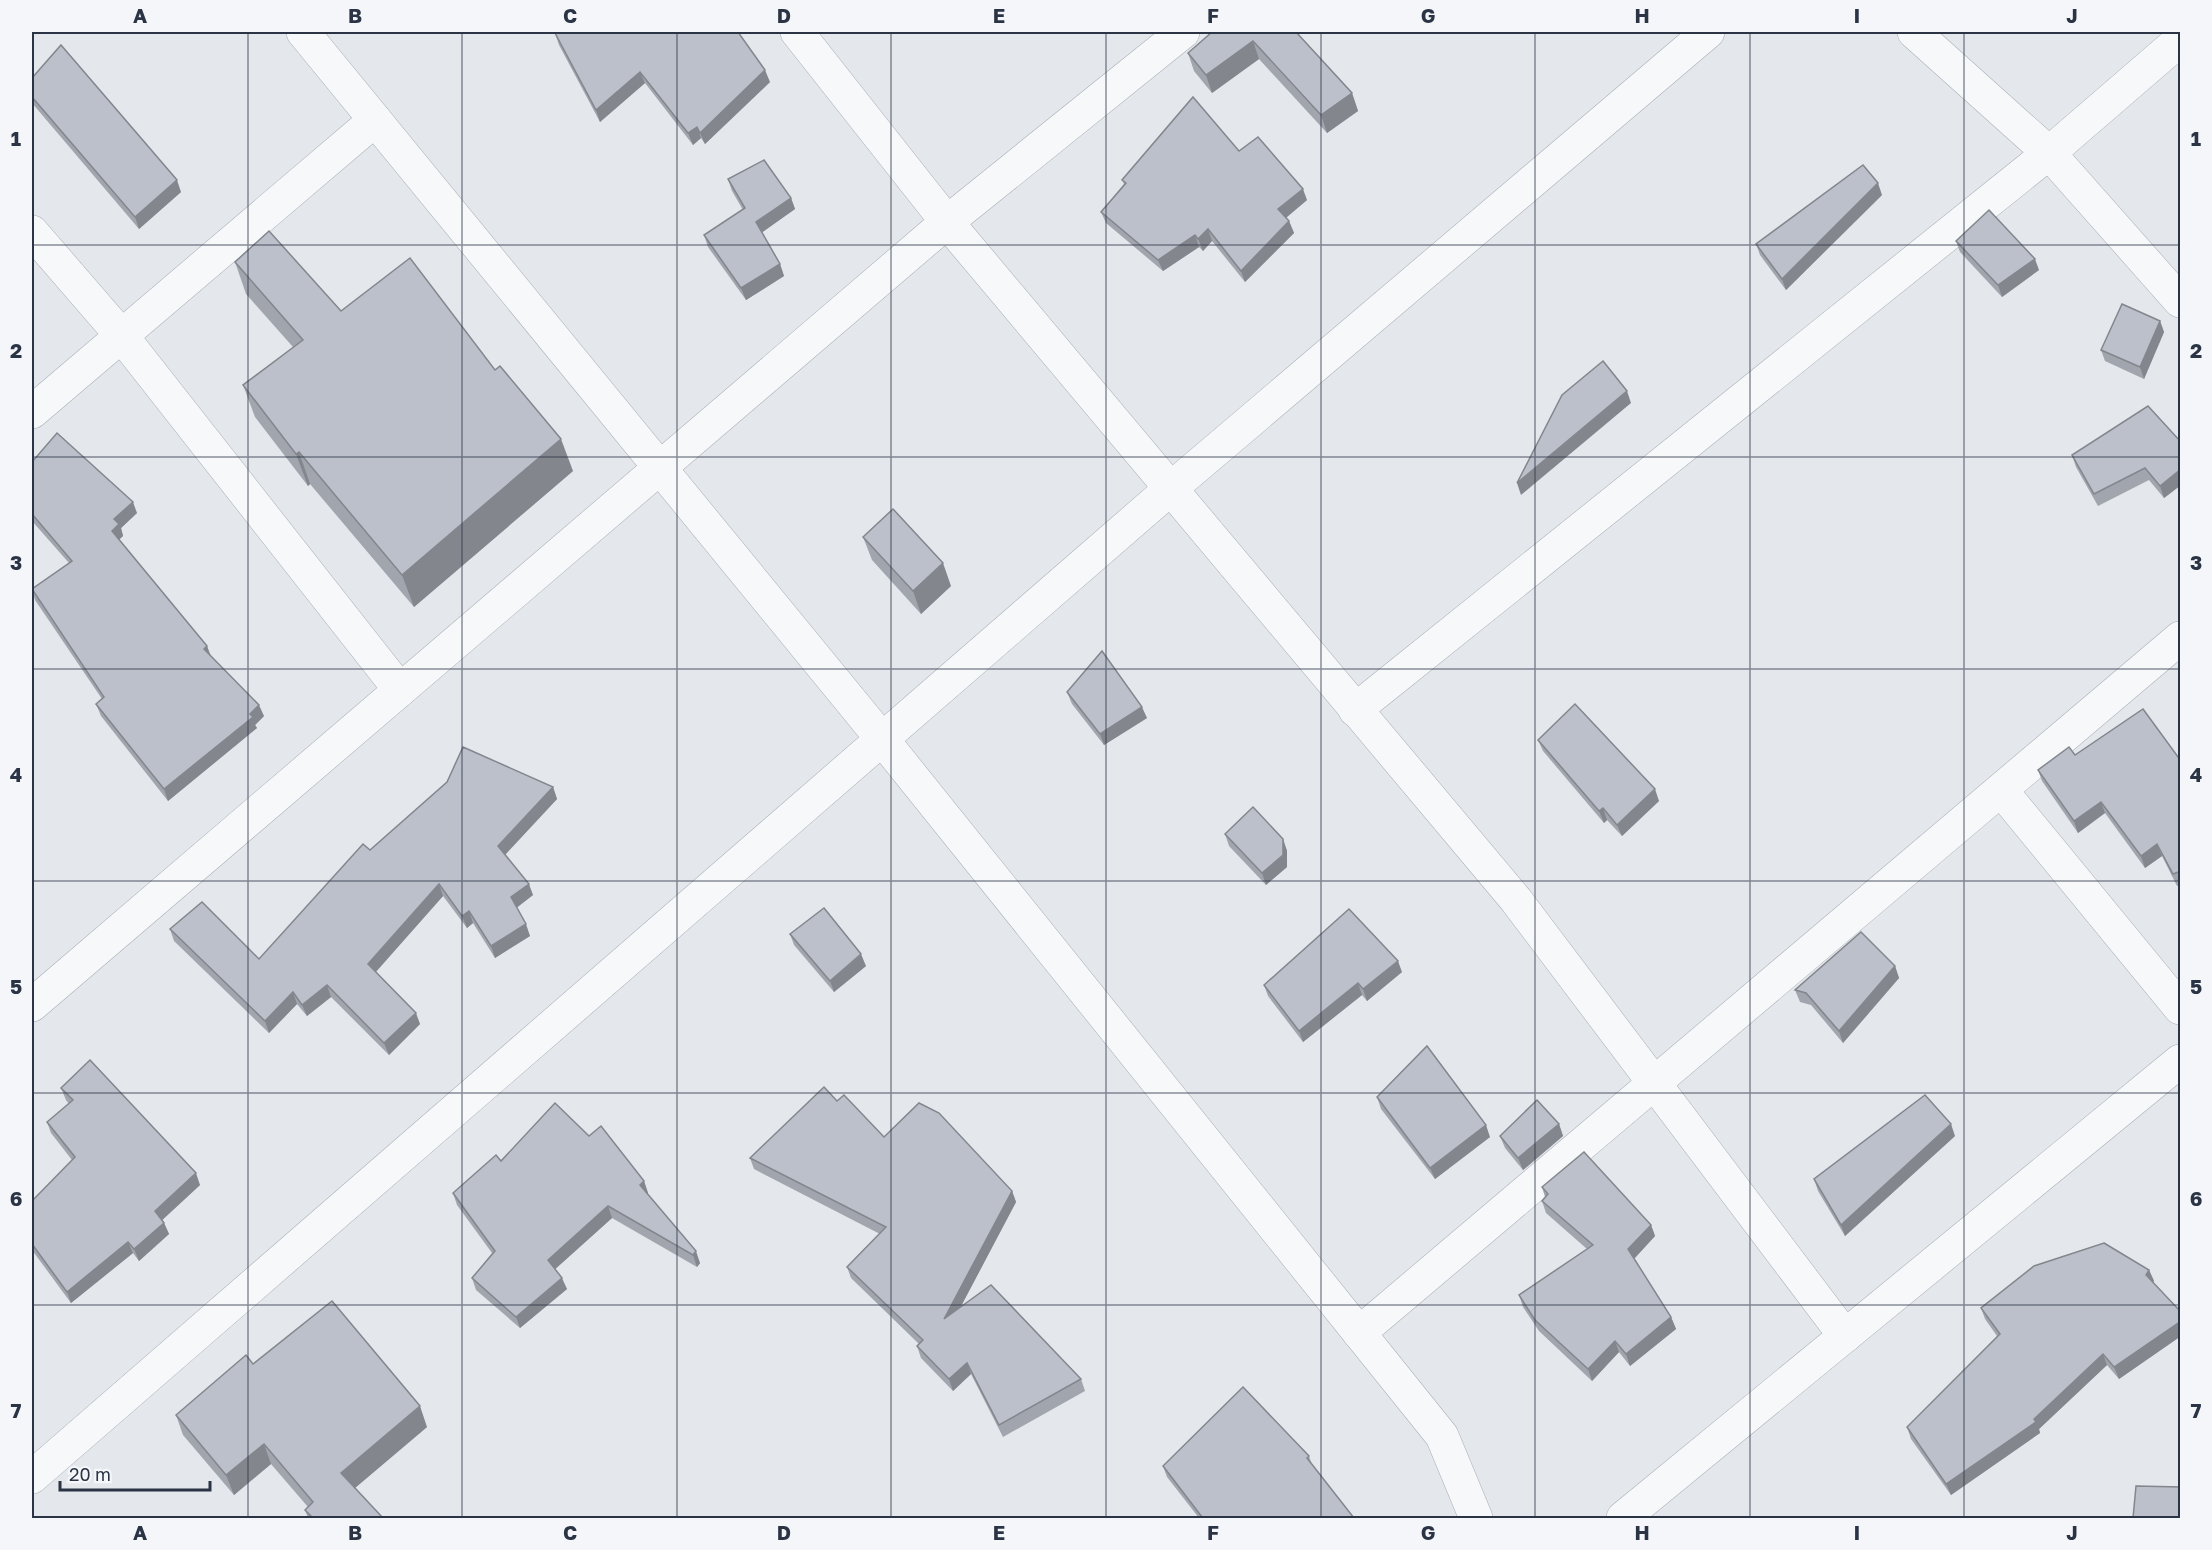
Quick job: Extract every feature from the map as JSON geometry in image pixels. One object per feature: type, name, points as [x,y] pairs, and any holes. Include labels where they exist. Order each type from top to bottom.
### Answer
[{"type":"street","points":[[303,32],[882,739],[1442,1436],[1476,1518]]},
{"type":"street","points":[[797,32],[947,222],[1169,490],[1516,900],[1845,1336]]},
{"type":"street","points":[[32,1005],[947,222],[1183,32]]},
{"type":"street","points":[[32,1477],[1169,490],[1708,32]]},
{"type":"street","points":[[1914,32],[2049,153],[2181,301]]},
{"type":"street","points":[[1355,710],[2049,153],[2181,40]]},
{"type":"street","points":[[32,412],[375,120]]},
{"type":"street","points":[[32,232],[121,335],[400,690]]},
{"type":"street","points":[[1359,1333],[2181,638]]},
{"type":"street","points":[[2001,790],[2181,1008]]},
{"type":"street","points":[[2105,918],[2181,1008]]},
{"type":"street","points":[[1623,1518],[2181,1061]]},
{"type":"building","points":[[556,32],[738,32],[765,70],[700,133],[697,127],[688,133],[640,72],[596,110]]},
{"type":"building","points":[[1212,32],[1296,32],[1352,93],[1321,115],[1253,41],[1206,75],[1188,53]]},
{"type":"building","points":[[61,45],[177,180],[135,217],[32,97],[32,78]]},
{"type":"building","points":[[1193,97],[1239,151],[1258,137],[1303,189],[1278,209],[1289,221],[1241,271],[1208,229],[1198,239],[1195,235],[1158,260],[1101,212],[1126,183],[1122,180]]},
{"type":"building","points":[[764,160],[791,198],[756,222],[780,264],[741,288],[704,235],[745,208],[728,179]]},
{"type":"building","points":[[1863,165],[1878,183],[1782,279],[1756,244]]},
{"type":"building","points":[[1989,210],[2035,259],[1998,285],[1956,241]]},
{"type":"building","points":[[269,231],[341,311],[410,258],[495,370],[500,366],[561,439],[402,575],[299,452],[296,454],[243,385],[303,340],[235,262]]},
{"type":"building","points":[[2122,304],[2160,321],[2140,367],[2101,350]]},
{"type":"building","points":[[1603,361],[1627,391],[1517,483],[1562,395]]},
{"type":"building","points":[[2148,406],[2181,442],[2181,469],[2160,486],[2145,468],[2094,494],[2072,455]]},
{"type":"building","points":[[57,433],[133,502],[114,519],[119,524],[112,531],[207,646],[204,649],[259,705],[250,714],[253,717],[164,789],[96,704],[104,697],[32,589],[72,561],[32,514],[32,462]]},
{"type":"building","points":[[893,509],[943,563],[913,591],[863,537]]},
{"type":"building","points":[[1102,651],[1142,707],[1100,734],[1067,692]]},
{"type":"building","points":[[1575,704],[1655,789],[1617,825],[1603,808],[1599,811],[1538,740]]},
{"type":"building","points":[[2143,709],[2181,761],[2181,871],[2173,874],[2157,844],[2141,856],[2101,802],[2074,821],[2038,770],[2069,747],[2075,755]]},
{"type":"building","points":[[463,747],[553,787],[498,846],[529,884],[511,897],[526,924],[491,946],[469,911],[462,916],[439,884],[368,964],[416,1013],[384,1043],[327,985],[302,1005],[293,992],[265,1021],[170,929],[202,902],[259,959],[363,844],[370,850],[447,782]]},
{"type":"building","points":[[1253,807],[1283,839],[1283,855],[1262,873],[1225,834]]},
{"type":"building","points":[[824,908],[861,954],[830,981],[790,934]]},
{"type":"building","points":[[1349,909],[1398,961],[1363,989],[1358,983],[1299,1031],[1264,985]]},
{"type":"building","points":[[1861,932],[1895,966],[1839,1031],[1806,993],[1795,990]]},
{"type":"building","points":[[1427,1046],[1486,1125],[1430,1168],[1377,1097]]},
{"type":"building","points":[[90,1060],[196,1173],[155,1211],[164,1223],[134,1249],[128,1242],[67,1292],[32,1244],[32,1201],[75,1157],[47,1122],[73,1100],[61,1088]]},
{"type":"building","points":[[824,1087],[837,1101],[844,1095],[884,1137],[919,1103],[939,1113],[1012,1191],[944,1319],[991,1285],[1081,1379],[999,1425],[967,1363],[949,1379],[917,1346],[923,1340],[847,1267],[886,1227],[750,1158]]},
{"type":"building","points":[[1925,1095],[1951,1124],[1841,1225],[1814,1179]]},
{"type":"building","points":[[1537,1100],[1559,1124],[1518,1158],[1500,1136]]},
{"type":"building","points":[[555,1103],[589,1136],[601,1126],[644,1181],[640,1185],[696,1251],[693,1255],[608,1206],[548,1260],[562,1278],[516,1317],[472,1278],[495,1251],[453,1193],[496,1155],[501,1161]]},
{"type":"building","points":[[1584,1152],[1651,1225],[1628,1249],[1671,1317],[1626,1354],[1615,1341],[1588,1369],[1535,1320],[1519,1295],[1593,1245],[1542,1201],[1548,1194],[1542,1187]]},
{"type":"building","points":[[2104,1243],[2149,1270],[2146,1275],[2181,1312],[2181,1321],[2114,1367],[2103,1354],[2034,1419],[2036,1422],[1946,1484],[1907,1427],[2000,1334],[1981,1308],[2034,1266]]},
{"type":"building","points":[[332,1301],[420,1406],[341,1473],[383,1518],[313,1518],[305,1510],[313,1502],[264,1444],[226,1475],[176,1415],[246,1355],[253,1364]]},
{"type":"building","points":[[1243,1387],[1309,1456],[1307,1458],[1354,1518],[1200,1518],[1202,1517],[1163,1466]]},
{"type":"building","points":[[2136,1486],[2181,1487],[2181,1518],[2133,1518]]}]
